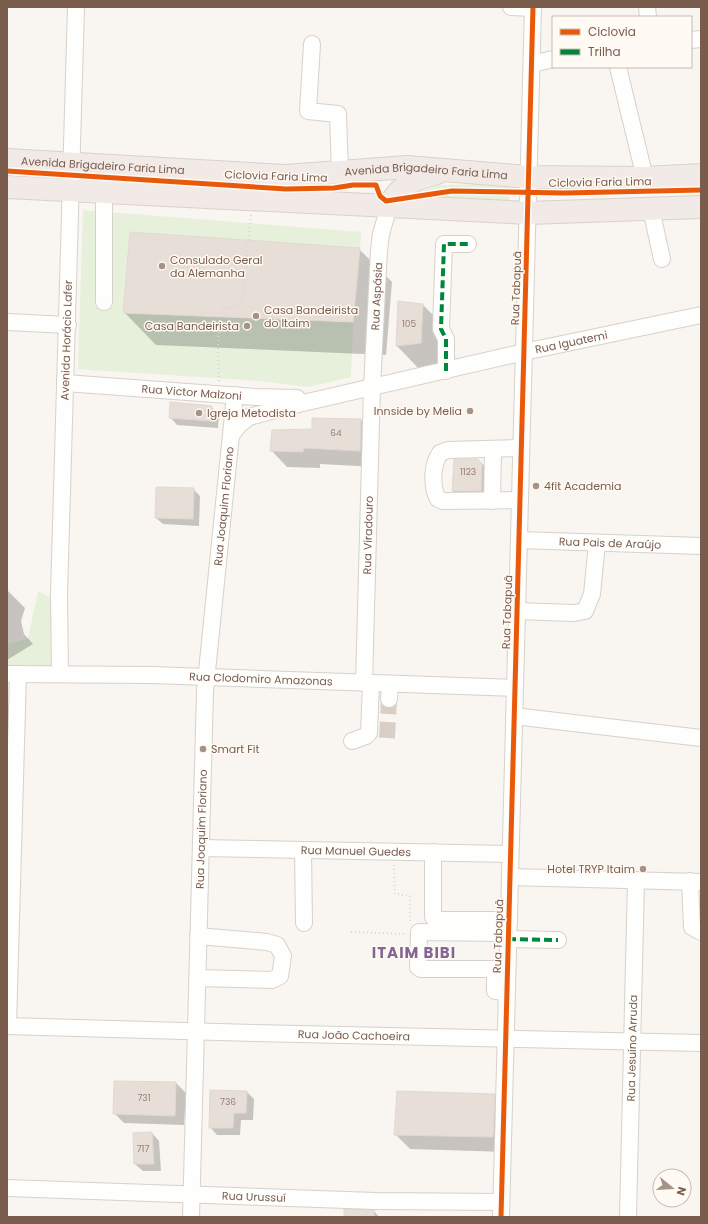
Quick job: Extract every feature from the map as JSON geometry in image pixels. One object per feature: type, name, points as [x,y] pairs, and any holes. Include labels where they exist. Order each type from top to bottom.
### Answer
[{"type":"highway","name":"Avenida Brigadeiro Faria Lima","points":[[7,160],[286,176],[407,167],[528,177],[645,178],[701,175]]},
{"type":"highway","points":[[389,206],[398,193],[413,180],[446,170]]},
{"type":"highway","points":[[344,205],[358,192],[359,178],[348,172]]},
{"type":"highway","points":[[7,186],[71,191],[528,213],[701,207]]},
{"type":"street","name":"Avenida Horácio Lafer","points":[[60,674],[59,594],[68,325],[76,7]]},
{"type":"street","points":[[511,7],[533,7]]},
{"type":"street","name":"Rua Tabapuã","points":[[501,1210],[533,7]]},
{"type":"street","points":[[312,44],[308,111],[338,114],[348,172]]},
{"type":"street","points":[[532,64],[552,59]]},
{"type":"street","points":[[618,68],[645,178]]},
{"type":"street","points":[[104,192],[104,302]]},
{"type":"street","name":"Rua Aspásia","points":[[372,387],[380,239],[384,219],[389,206]]},
{"type":"street","points":[[651,209],[662,259]]},
{"type":"street","points":[[446,371],[446,339],[441,329],[444,244],[468,244]]},
{"type":"street","name":"Rua Iguatemi","points":[[372,387],[524,352],[701,315]]},
{"type":"street","points":[[7,322],[68,325]]},
{"type":"street","name":"Rua Victor Malzoni","points":[[65,383],[235,396],[319,399]]},
{"type":"street","name":"Rua Victor Malzoni","points":[[232,434],[239,424],[248,417],[372,387]]},
{"type":"street","name":"Rua Viradouro","points":[[352,741],[366,736],[369,733],[367,684],[372,387]]},
{"type":"street","name":"Rua Joaquim Floriano","points":[[191,1217],[206,678],[235,396]]},
{"type":"street","points":[[520,500],[443,501],[438,499],[435,494],[434,473],[436,460],[440,452],[448,450],[521,448]]},
{"type":"street","points":[[492,501],[493,449]]},
{"type":"street","name":"Rua Pais de Araújo","points":[[519,540],[701,546]]},
{"type":"street","points":[[517,611],[574,613],[585,611],[592,594],[597,543]]},
{"type":"street","points":[[8,1026],[12,674]]},
{"type":"street","name":"Rua Clodomiro Amazonas","points":[[12,674],[206,678],[367,684],[389,692],[515,688]]},
{"type":"street","points":[[514,716],[701,738]]},
{"type":"street","name":"Rua Manuel Guedes","points":[[201,848],[510,854]]},
{"type":"street","points":[[304,850],[304,923]]},
{"type":"street","points":[[433,852],[432,917],[436,920],[558,940]]},
{"type":"street","points":[[510,878],[695,882],[692,927],[701,932]]},
{"type":"street","name":"Rua Jesuíno Arruda","points":[[628,1217],[636,880]]},
{"type":"street","points":[[507,992],[495,991],[495,968],[421,969],[418,967],[418,937],[419,932],[508,931]]},
{"type":"street","points":[[197,978],[272,980],[280,976],[283,956],[277,945],[267,942],[198,936]]},
{"type":"street","name":"Rua João Cachoeira","points":[[8,1026],[195,1032],[701,1043]]},
{"type":"street","name":"Rua Urussuí","points":[[7,1188],[501,1210]]},
{"type":"path","points":[[219,394],[218,342],[221,311],[242,303],[252,200]]},
{"type":"path","points":[[394,851],[395,894],[410,896],[410,926]]},
{"type":"path","points":[[351,932],[410,934]]},
{"type":"green space","points":[[509,184],[509,202],[416,203],[419,192],[438,185]]},
{"type":"green space","points":[[83,210],[361,232],[360,248],[130,232],[123,312],[353,322],[351,377],[308,387],[260,381],[78,369]]},
{"type":"green space","points":[[38,591],[57,601],[54,668],[7,668],[7,644],[28,639]]},
{"type":"building","points":[[130,232],[360,248],[353,322],[123,313]]},
{"type":"building","points":[[398,301],[423,304],[421,343],[396,346]]},
{"type":"building","points":[[170,402],[212,406],[210,421],[169,418]]},
{"type":"building","points":[[312,418],[361,419],[360,451],[304,448],[303,452],[270,451],[272,430],[312,429]]},
{"type":"building","points":[[454,459],[478,459],[482,464],[481,491],[452,491]]},
{"type":"building","points":[[156,487],[194,488],[193,519],[155,518]]},
{"type":"building","points":[[114,1081],[176,1082],[175,1116],[113,1114]]},
{"type":"building","points":[[210,1090],[247,1091],[246,1113],[234,1113],[233,1128],[209,1128]]},
{"type":"building","points":[[397,1091],[495,1094],[493,1137],[394,1135]]},
{"type":"building","points":[[152,1132],[154,1164],[134,1164],[133,1133]]},
{"type":"building","points":[[344,1209],[374,1210],[374,1217],[344,1217]]},
{"type":"tunnel","points":[[387,738],[389,699]]},
{"type":"marked path","points":[[446,371],[446,339],[441,329],[444,244],[468,244]]},
{"type":"marked path","points":[[508,939],[558,940]]},
{"type":"cycle path","points":[[501,1217],[533,7]]},
{"type":"cycle path","name":"Ciclovia Faria Lima","points":[[7,171],[286,189],[376,185],[380,196],[386,201],[452,191],[564,193],[701,190]]},
{"type":"place","name":"Consulado Geral da Alemanha","points":[[162,266]]},
{"type":"place","name":"Casa Bandeirista do Itaim","points":[[256,316]]},
{"type":"place","name":"Casa Bandeirista","points":[[247,326]]},
{"type":"place","name":"Innside by Melia","points":[[470,411]]},
{"type":"place","name":"Igreja Metodista","points":[[199,413]]},
{"type":"place","name":"4fit Academia","points":[[536,486]]},
{"type":"place","name":"Smart Fit","points":[[203,749]]},
{"type":"place","name":"Hotel TRYP Itaim","points":[[643,869]]},
{"type":"district","name":"ITAIM BIBI","points":[[414,952]]}]
